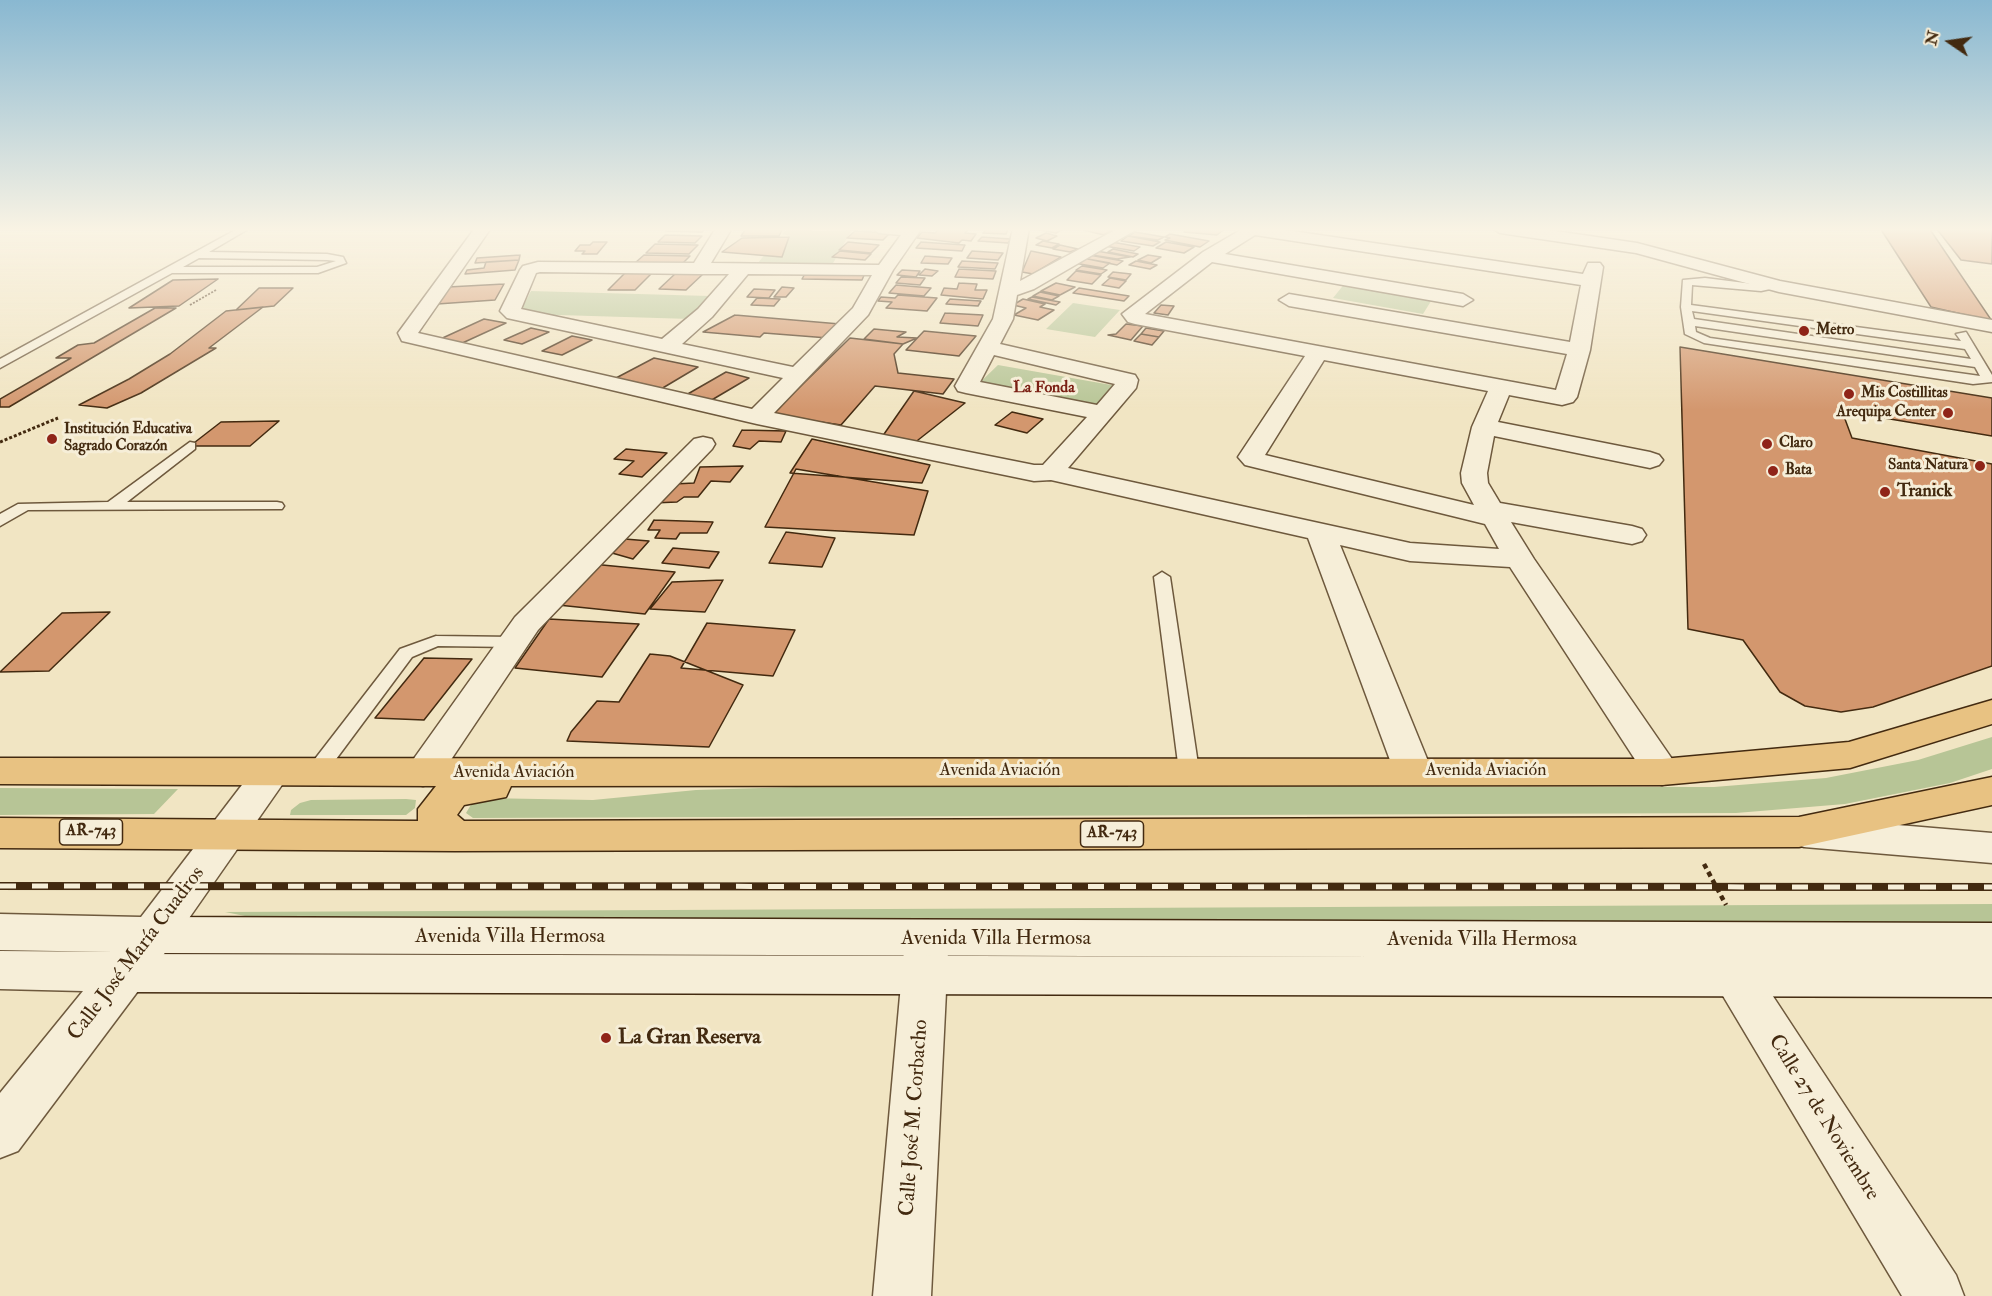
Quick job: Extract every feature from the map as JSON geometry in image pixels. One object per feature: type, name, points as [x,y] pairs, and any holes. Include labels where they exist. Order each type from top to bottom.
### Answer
[{"type":"main road","name":"Avenida Aviación","points":[[0,771],[271,773],[1662,772],[1850,755],[1992,712]]},
{"type":"main road","points":[[454,836],[437,820],[438,809],[450,795],[475,787],[592,788],[678,772]]},
{"type":"main road","name":"AR-743","points":[[0,833],[228,832],[454,836],[1799,831],[1931,806],[1992,791]]},
{"type":"street","points":[[440,288],[408,333],[410,337],[757,417],[1034,473],[1051,472],[1419,554],[1519,558]]},
{"type":"street","points":[[520,288],[510,311],[800,375]]},
{"type":"street","points":[[666,347],[705,313],[726,288]]},
{"type":"street","points":[[757,417],[861,311],[874,288]]},
{"type":"street","points":[[1010,288],[1000,324],[965,383],[969,387],[1103,413]]},
{"type":"street","points":[[1009,292],[1018,288]]},
{"type":"street","points":[[1167,288],[1132,316],[1248,340],[1565,397],[1579,350],[1590,288]]},
{"type":"street","points":[[1248,340],[1301,288]]},
{"type":"street","points":[[1397,288],[1463,300]]},
{"type":"street","points":[[1448,327],[1468,288]]},
{"type":"street","points":[[1758,288],[1781,296],[1992,326]]},
{"type":"street","points":[[1289,300],[1579,350]]},
{"type":"street","points":[[986,347],[1123,378],[1128,383],[1051,472]]},
{"type":"street","points":[[1318,352],[1251,457],[1254,460],[1491,514],[1632,535]]},
{"type":"street","points":[[1501,387],[1484,427],[1474,473],[1491,514],[1662,772]]},
{"type":"street","points":[[1484,427],[1650,460]]},
{"type":"street","points":[[423,773],[526,624],[703,444]]},
{"type":"street","points":[[1322,534],[1413,771]]},
{"type":"street","name":"Calle José María Cuadros","points":[[0,1133],[139,954],[271,773]]},
{"type":"street","points":[[1799,831],[1992,848]]},
{"type":"street","name":"Avenida Villa Hermosa","points":[[0,932],[139,954]]},
{"type":"street","name":"Avenida Villa Hermosa","points":[[1724,959],[1992,940]]},
{"type":"street","name":"Avenida Villa Hermosa","points":[[0,970],[139,954],[1724,959],[1992,978]]},
{"type":"street","name":"Calle José M. Corbacho","points":[[902,1296],[926,957]]},
{"type":"street","name":"Calle 27 de Noviembre","points":[[1724,959],[1935,1296]]},
{"type":"lane","points":[[0,364],[137,288]]},
{"type":"lane","points":[[1685,288],[1686,307],[1692,336],[1708,341],[1986,380],[1962,334]]},
{"type":"lane","points":[[1762,288],[1781,296],[1787,320]]},
{"type":"lane","points":[[1686,307],[1730,308],[1787,320],[1969,346]]},
{"type":"lane","points":[[1838,312],[1845,328]]},
{"type":"lane","points":[[1896,319],[1905,337]]},
{"type":"lane","points":[[1689,322],[1979,364]]},
{"type":"lane","points":[[112,506],[190,447]]},
{"type":"lane","points":[[0,521],[18,508],[28,506],[277,506]]},
{"type":"lane","points":[[1162,577],[1189,771]]},
{"type":"lane","points":[[315,773],[406,653],[436,641],[514,642]]},
{"type":"path","points":[[0,442],[58,418]]},
{"type":"green space","points":[[1341,288],[1377,288],[1433,298],[1423,314],[1333,298]]},
{"type":"green space","points":[[531,291],[710,296],[691,319],[558,315],[548,319],[520,312]]},
{"type":"green space","points":[[1073,303],[1120,310],[1095,337],[1046,329]]},
{"type":"green space","points":[[998,365],[1117,386],[1092,415],[969,393]]},
{"type":"green space","points":[[1992,737],[1992,769],[1950,783],[1845,804],[1736,813],[473,818],[466,813],[472,803],[483,798],[593,800],[696,790],[829,786],[1714,787],[1826,778],[1918,760]]},
{"type":"green space","points":[[0,788],[178,789],[154,814],[0,815]]},
{"type":"green space","points":[[311,800],[416,800],[415,808],[406,815],[290,815],[291,810],[300,803]]},
{"type":"green space","points":[[1992,904],[1992,924],[260,919],[225,912]]},
{"type":"building","points":[[160,288],[204,288],[179,306],[129,308]]},
{"type":"building","points":[[258,288],[292,288],[274,306],[236,310]]},
{"type":"building","points":[[447,288],[501,288],[495,300],[437,304]]},
{"type":"building","points":[[610,288],[637,288],[635,290],[608,290]]},
{"type":"building","points":[[660,288],[688,288],[686,290]]},
{"type":"building","points":[[781,288],[794,288],[786,297],[774,297]]},
{"type":"building","points":[[893,288],[931,288],[924,296],[889,293]]},
{"type":"building","points":[[944,288],[987,290],[983,299],[941,295]]},
{"type":"building","points":[[1046,288],[1072,288],[1060,295],[1041,291]]},
{"type":"building","points":[[1082,288],[1129,296],[1124,301],[1073,293]]},
{"type":"building","points":[[1919,288],[1970,288],[1992,321],[1931,307]]},
{"type":"building","points":[[754,289],[775,290],[769,298],[747,297]]},
{"type":"building","points":[[1040,292],[1059,296],[1052,300],[1033,296]]},
{"type":"building","points":[[898,295],[937,298],[927,311],[886,308],[892,302],[878,301],[881,297],[895,298]]},
{"type":"building","points":[[1032,297],[1060,302],[1056,305],[1028,299]]},
{"type":"building","points":[[757,298],[780,299],[774,306],[751,305]]},
{"type":"building","points":[[950,299],[981,301],[978,306],[946,304]]},
{"type":"building","points":[[1023,299],[1045,304],[1040,307],[1054,310],[1038,320],[1014,315],[1026,308],[1013,305]]},
{"type":"building","points":[[1161,305],[1174,306],[1168,315],[1154,313]]},
{"type":"building","points":[[263,307],[209,348],[216,348],[141,393],[107,408],[79,405],[170,354],[226,311]]},
{"type":"building","points":[[155,308],[176,308],[9,407],[0,407],[0,399],[71,358],[56,358],[78,345],[94,343]]},
{"type":"building","points":[[945,313],[983,315],[978,326],[940,323]]},
{"type":"building","points":[[735,315],[840,324],[828,338],[764,333],[760,337],[703,332]]},
{"type":"building","points":[[484,319],[506,323],[458,345],[436,341]]},
{"type":"building","points":[[1126,324],[1143,326],[1131,340],[1108,335],[1116,334]]},
{"type":"building","points":[[531,328],[549,332],[522,344],[504,340]]},
{"type":"building","points":[[1146,328],[1164,331],[1159,337],[1141,334]]},
{"type":"building","points":[[874,329],[906,332],[897,337],[917,338],[903,344],[864,339]]},
{"type":"building","points":[[924,331],[976,336],[959,356],[906,350]]},
{"type":"building","points":[[1141,334],[1159,337],[1152,345],[1134,341]]},
{"type":"building","points":[[572,336],[592,340],[562,355],[542,351]]},
{"type":"building","points":[[850,338],[903,344],[894,354],[898,373],[954,379],[943,394],[875,386],[841,425],[771,415]]},
{"type":"building","points":[[1680,347],[1992,398],[1992,436],[1842,411],[1852,438],[1992,464],[1992,666],[1873,707],[1841,712],[1805,706],[1780,692],[1743,640],[1688,629]]},
{"type":"building","points":[[654,358],[698,367],[661,389],[616,378]]},
{"type":"building","points":[[726,372],[749,378],[710,401],[686,395]]},
{"type":"building","points":[[914,391],[965,403],[913,444],[882,437]]},
{"type":"building","points":[[1012,412],[1043,419],[1027,433],[995,425]]},
{"type":"building","points":[[279,421],[250,446],[190,446],[221,422]]},
{"type":"building","points":[[742,430],[786,431],[781,442],[759,441],[750,449],[733,446]]},
{"type":"building","points":[[812,439],[930,465],[922,483],[790,473]]},
{"type":"building","points":[[626,449],[667,453],[642,477],[619,474],[634,461],[614,459]]},
{"type":"building","points":[[743,466],[730,482],[711,481],[698,497],[684,497],[677,502],[653,503],[674,484],[694,483],[700,467]]},
{"type":"building","points":[[796,469],[928,491],[914,535],[765,527]]},
{"type":"building","points":[[654,520],[713,522],[707,533],[680,533],[676,539],[655,538],[660,530],[648,530]]},
{"type":"building","points":[[786,532],[835,538],[822,567],[769,563]]},
{"type":"building","points":[[625,539],[649,541],[633,559],[612,553]]},
{"type":"building","points":[[673,548],[719,552],[709,568],[662,563]]},
{"type":"building","points":[[592,564],[675,572],[645,614],[558,605]]},
{"type":"building","points":[[723,580],[705,612],[650,609],[672,582]]},
{"type":"building","points":[[110,612],[49,671],[0,672],[62,613]]},
{"type":"building","points":[[549,619],[639,624],[602,677],[515,668]]},
{"type":"building","points":[[707,623],[795,630],[773,676],[681,668]]},
{"type":"building","points":[[650,654],[670,656],[743,685],[709,747],[567,741],[571,732],[597,701],[619,702]]},
{"type":"building","points":[[424,658],[472,659],[424,720],[375,718]]},
{"type":"railway","points":[[0,886],[1992,887]]},
{"type":"place","name":"Metro","points":[[1804,331]]},
{"type":"place","name":"Mis Costillitas","points":[[1849,394]]},
{"type":"place","name":"Arequipa Center","points":[[1948,413]]},
{"type":"place","name":"Institución Educativa Sagrado Corazón","points":[[52,439]]},
{"type":"place","name":"Claro","points":[[1767,444]]},
{"type":"place","name":"Santa Natura","points":[[1980,466]]},
{"type":"place","name":"Bata","points":[[1773,471]]},
{"type":"place","name":"Tranick","points":[[1885,492]]},
{"type":"place","name":"La Gran Reserva","points":[[606,1038]]},
{"type":"district","name":"La Fonda","points":[[1044,389]]}]
